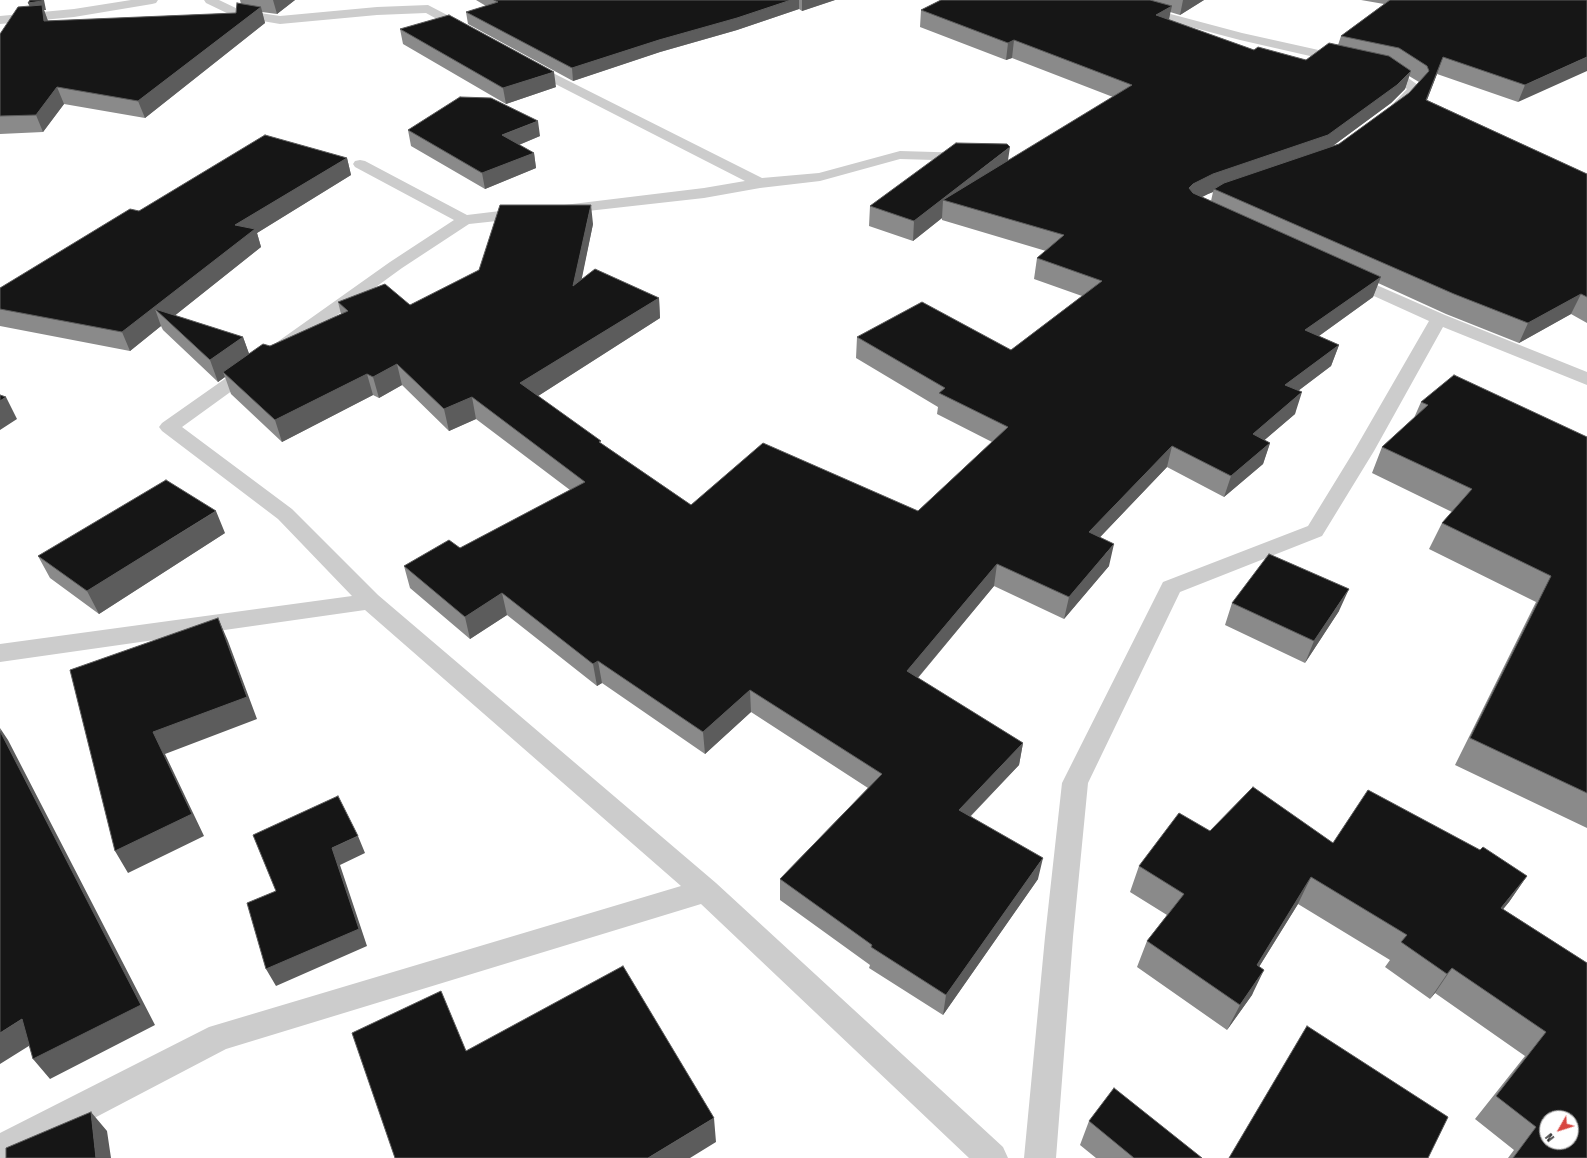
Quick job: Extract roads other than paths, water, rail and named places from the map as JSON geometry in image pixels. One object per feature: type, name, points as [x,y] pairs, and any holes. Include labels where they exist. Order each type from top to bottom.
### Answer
[{"type":"street","points":[[0,20],[74,13],[152,0]]},
{"type":"street","points":[[210,0],[237,13],[280,20],[377,11],[428,9],[482,39]]},
{"type":"street","points":[[1104,0],[1240,36],[1388,70],[1415,88],[1398,107],[1385,116]]},
{"type":"street","points":[[517,58],[760,183]]},
{"type":"street","points":[[982,157],[900,155],[820,177],[760,183],[704,193],[465,220],[396,265],[169,427],[285,514],[370,601],[706,891],[992,1158]]},
{"type":"street","points":[[360,164],[465,220]]},
{"type":"street","points":[[1338,273],[1439,319],[1587,380]]},
{"type":"street","points":[[1040,1158],[1059,937],[1075,783],[1172,586],[1315,531],[1364,451],[1439,319]]},
{"type":"street","points":[[0,653],[370,601]]},
{"type":"street","points":[[0,1150],[220,1037],[706,891]]}]
